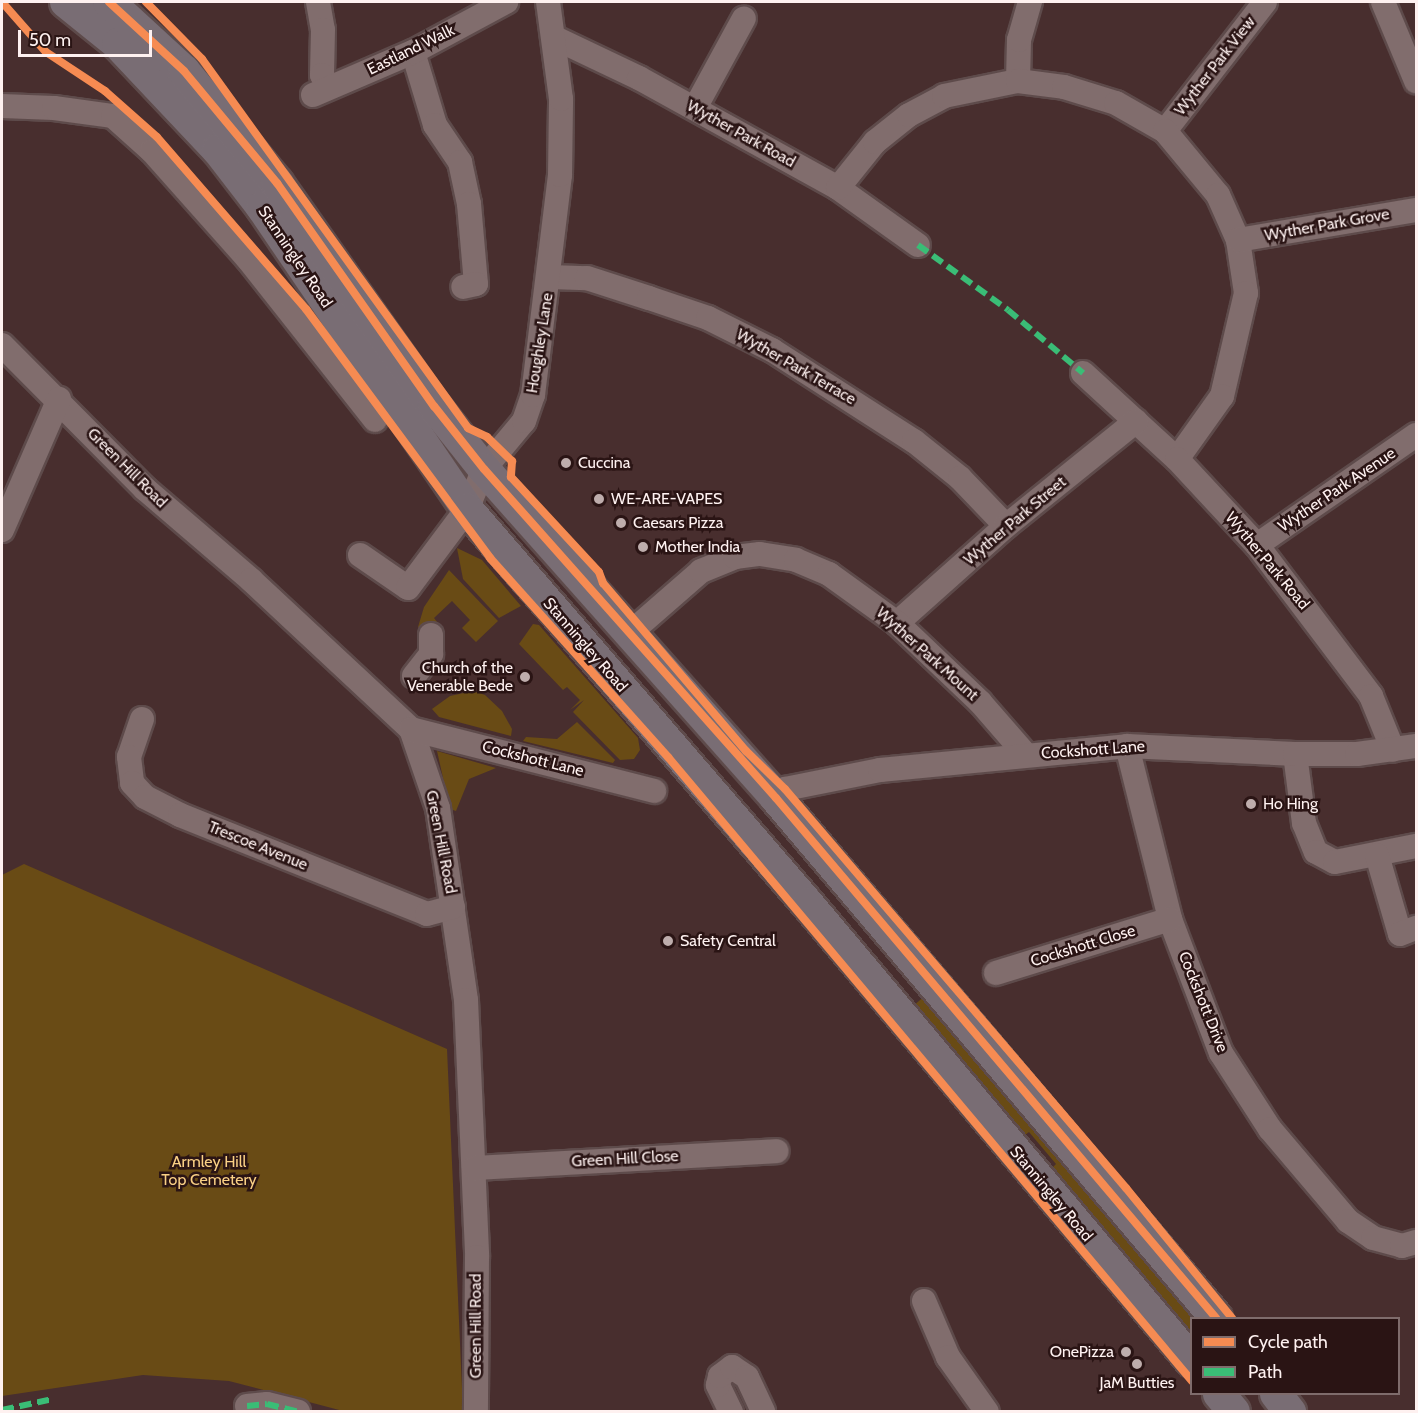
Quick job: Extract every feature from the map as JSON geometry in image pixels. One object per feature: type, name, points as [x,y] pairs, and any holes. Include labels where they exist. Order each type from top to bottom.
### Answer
[{"type":"main road","name":"Stanningley Road","points":[[66,2],[118,44],[218,150],[262,207],[467,509],[808,904],[1190,1360]]},
{"type":"main road","name":"Stanningley Road","points":[[109,2],[184,71],[277,183],[434,406],[484,469],[776,798],[885,932],[1215,1317]]},
{"type":"main road","points":[[718,799],[776,798],[776,835],[801,866],[808,904]]},
{"type":"main road","points":[[873,984],[890,965],[885,932]]},
{"type":"main road","points":[[1220,1395],[1234,1412]]},
{"type":"main road","points":[[1277,1395],[1290,1412]]},
{"type":"street","name":"Eastland Walk","points":[[318,2],[323,30],[321,91],[413,52],[477,8],[506,2]]},
{"type":"street","name":"Houghley Lane","points":[[360,555],[408,588],[467,509],[484,469],[524,422],[533,395],[550,276],[561,136],[555,38],[548,2]]},
{"type":"street","points":[[1018,81],[1019,40],[1030,2]]},
{"type":"street","name":"Wyther Park View","points":[[1165,131],[1265,2]]},
{"type":"street","points":[[1383,2],[1416,81]]},
{"type":"street","points":[[695,108],[744,18]]},
{"type":"street","name":"Wyther Park Road","points":[[555,38],[695,108],[838,188],[918,245]]},
{"type":"street","points":[[413,52],[435,124],[460,162],[469,204],[476,284],[463,287]]},
{"type":"street","points":[[838,188],[875,142],[909,115],[944,96],[1018,81],[1064,87],[1116,103],[1165,131],[1218,195],[1238,240],[1246,294],[1237,344],[1222,396],[1177,459]]},
{"type":"street","name":"Stanningley Road","points":[[2,106],[54,108],[112,116],[153,151],[248,259],[375,420]]},
{"type":"street","name":"Wyther Park Grove","points":[[1238,240],[1416,210]]},
{"type":"street","name":"Wyther Park Terrace","points":[[550,276],[587,278],[659,301],[708,318],[772,351],[914,441],[960,478],[1006,526]]},
{"type":"street","name":"Green Hill Road","points":[[2,345],[59,399],[145,489],[411,729],[438,808],[466,1000],[474,1168],[476,1412]]},
{"type":"street","name":"Wyther Park Road","points":[[1083,373],[1177,459],[1257,544],[1371,696],[1405,748]]},
{"type":"street","points":[[2,530],[59,399]]},
{"type":"street","name":"Wyther Park Street","points":[[897,624],[1006,526],[1136,421]]},
{"type":"street","name":"Wyther Park Avenue","points":[[1257,544],[1416,435]]},
{"type":"street","name":"Wyther Park Mount","points":[[630,633],[701,571],[735,557],[760,554],[796,560],[829,574],[897,624],[980,702],[1026,754]]},
{"type":"street","points":[[414,676],[431,654],[431,635]]},
{"type":"street","name":"Trescoe Avenue","points":[[142,719],[129,757],[132,783],[145,797],[180,815],[427,914],[453,907]]},
{"type":"street","name":"Cockshott Lane","points":[[411,729],[654,791]]},
{"type":"street","name":"Cockshott Lane","points":[[776,798],[785,789],[880,770],[1026,754],[1127,746],[1295,754],[1405,748]]},
{"type":"street","name":"Cockshott Drive","points":[[1127,746],[1170,919],[1221,1053],[1270,1129],[1348,1221],[1373,1238],[1402,1246],[1416,1242]]},
{"type":"street","points":[[1295,754],[1304,823],[1312,846],[1335,861],[1416,846]]},
{"type":"street","points":[[1377,855],[1400,934],[1416,928]]},
{"type":"street","name":"Cockshott Close","points":[[996,973],[1170,919]]},
{"type":"street","name":"Green Hill Close","points":[[474,1168],[777,1151]]},
{"type":"street","points":[[924,1301],[948,1357],[987,1412]]},
{"type":"street","points":[[731,1412],[718,1385],[720,1376],[732,1367],[747,1377],[763,1412]]},
{"type":"street","points":[[247,1406],[267,1404],[298,1412]]},
{"type":"green space","points":[[457,548],[482,560],[521,606],[499,618],[463,579]]},
{"type":"green space","points":[[449,570],[498,621],[476,642],[462,628],[470,620],[452,601],[434,618],[441,627],[435,633],[425,633],[418,627],[424,607]]},
{"type":"green space","points":[[533,624],[539,625],[638,738],[640,750],[634,759],[620,760],[573,712],[584,700],[570,710],[580,700],[567,687],[563,690],[519,644]]},
{"type":"green space","points":[[473,691],[485,695],[502,711],[512,729],[511,736],[439,717],[432,709],[450,696]]},
{"type":"green space","points":[[577,722],[615,760],[613,763],[523,741],[526,737],[557,739]]},
{"type":"green space","points":[[437,751],[496,768],[469,779],[456,811],[450,809]]},
{"type":"green space","name":"Armley Hill Top Cemetery","points":[[24,864],[447,1049],[463,1411],[343,1411],[229,1381],[143,1375],[2,1396],[2,875]]},
{"type":"green space","points":[[927,994],[1199,1317],[1190,1317],[1190,1339],[1049,1171],[1056,1164],[1029,1132],[1021,1138],[912,1007]]},
{"type":"marked path","points":[[918,245],[1008,310],[1083,373]]},
{"type":"marked path","points":[[2,1410],[53,1399]]},
{"type":"marked path","points":[[247,1406],[267,1404],[298,1412]]},
{"type":"cycle path","points":[[2,2],[46,52],[105,91],[157,137],[306,309],[490,558],[668,757],[1190,1379]]},
{"type":"cycle path","points":[[109,2],[184,71],[277,183],[434,406],[484,469],[776,798],[1215,1317]]},
{"type":"cycle path","points":[[146,2],[202,59],[468,428],[487,437],[512,461],[511,477],[599,572],[603,583],[746,751],[785,789],[1126,1188],[1231,1317]]},
{"type":"place","name":"Cuccina","points":[[566,463]]},
{"type":"place","name":"WE-ARE-VAPES","points":[[599,499]]},
{"type":"place","name":"Caesars Pizza","points":[[621,523]]},
{"type":"place","name":"Mother India","points":[[643,547]]},
{"type":"place","name":"Church of the Venerable Bede","points":[[525,677]]},
{"type":"place","name":"Ho Hing","points":[[1251,804]]},
{"type":"place","name":"Safety Central","points":[[668,941]]},
{"type":"place","name":"OnePizza","points":[[1126,1352]]},
{"type":"place","name":"JaM Butties","points":[[1137,1364]]}]
